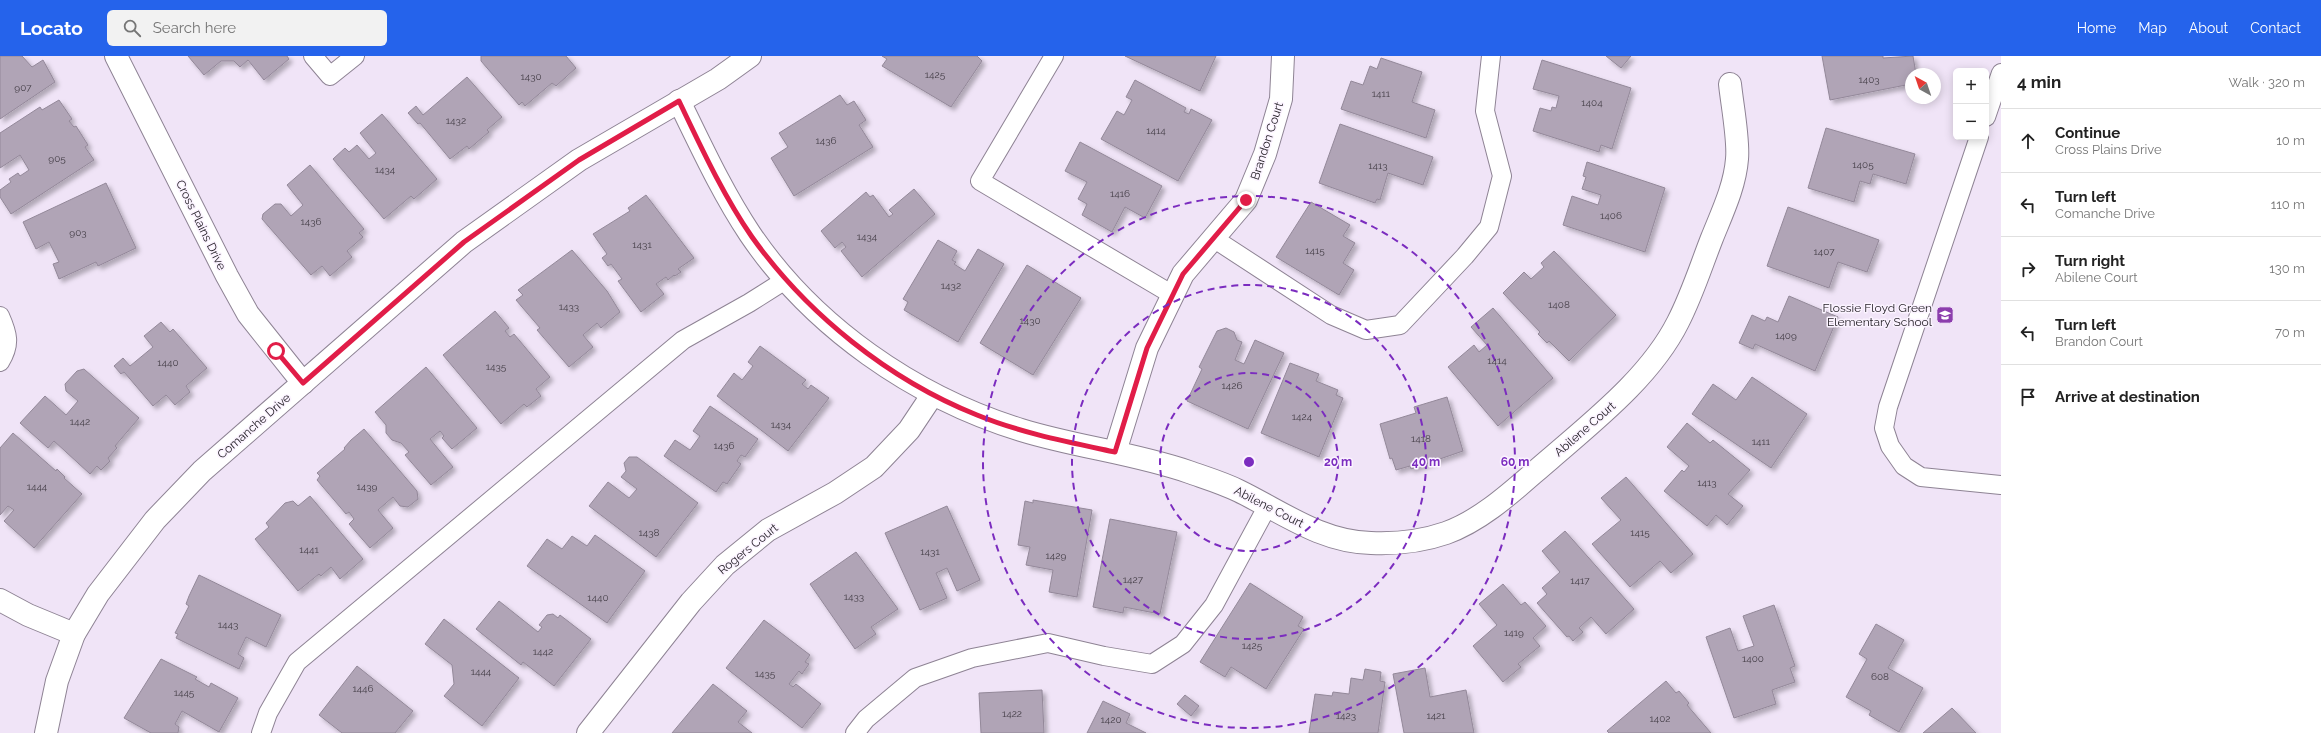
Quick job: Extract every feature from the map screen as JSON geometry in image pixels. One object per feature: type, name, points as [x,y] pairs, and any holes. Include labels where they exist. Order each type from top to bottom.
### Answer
[{"type":"street","name":"Cross Plains Drive","points":[[116,56],[244,308],[276,351],[303,383]]},
{"type":"street","name":"Comanche Drive","points":[[46,733],[56,680],[74,634],[98,594],[155,520],[202,471],[464,242],[579,160],[718,79],[750,56]]},
{"type":"street","name":"Brandon Court","points":[[1115,452],[1147,348],[1183,274],[1246,200],[1265,154],[1281,99],[1283,56]]},
{"type":"street","name":"Abilene Court","points":[[679,101],[731,204],[752,237],[787,279],[823,317],[855,344],[932,394],[977,415],[1023,431],[1170,465],[1212,480],[1301,525],[1344,540],[1370,543],[1408,541],[1445,534],[1479,517],[1521,484],[1616,402],[1648,366],[1677,324],[1726,204],[1738,158],[1730,84]]},
{"type":"street","name":"Rogers Court","points":[[588,733],[692,602],[725,565],[768,530],[836,492],[874,467],[909,430],[932,394]]},
{"type":"street","points":[[0,600],[28,615],[74,634]]},
{"type":"lane","points":[[314,56],[330,76],[355,56]]},
{"type":"lane","points":[[1054,56],[980,181],[1173,295]]},
{"type":"lane","points":[[1213,238],[1330,315],[1366,330],[1400,325],[1465,256],[1489,227],[1502,176],[1485,111],[1491,56]]},
{"type":"lane","points":[[1989,108],[2001,73]]},
{"type":"lane","points":[[1978,140],[1888,407],[1884,428],[1890,446],[1904,466],[1921,477],[2001,485]]},
{"type":"lane","points":[[261,733],[268,713],[297,662],[683,340],[749,304],[787,279]]},
{"type":"lane","points":[[0,316],[7,332],[8,350],[0,362]]},
{"type":"lane","points":[[855,733],[866,719],[915,678],[972,658],[1048,643],[1104,656],[1152,664],[1183,644],[1214,605],[1267,507]]},
{"type":"building","points":[[0,56],[22,56],[32,67],[43,60],[55,82],[0,119]]},
{"type":"building","points":[[188,56],[287,56],[289,59],[264,80],[248,60],[240,67],[234,61],[221,61],[204,75]]},
{"type":"building","points":[[481,56],[566,56],[576,68],[556,86],[552,83],[525,106],[522,102],[519,105],[481,61]]},
{"type":"building","points":[[882,56],[977,56],[982,61],[951,107],[882,66],[887,59]]},
{"type":"building","points":[[1125,56],[1216,56],[1200,91]]},
{"type":"building","points":[[1606,56],[1631,56],[1621,68]]},
{"type":"building","points":[[1822,56],[1883,56],[1883,58],[1913,56],[1915,68],[1905,68],[1905,85],[1830,100]]},
{"type":"building","points":[[1381,58],[1422,72],[1412,102],[1435,110],[1426,138],[1341,109],[1351,81],[1363,85],[1370,66],[1377,69]]},
{"type":"building","points":[[1542,60],[1631,88],[1612,149],[1601,145],[1599,152],[1533,131],[1540,108],[1551,111],[1552,107],[1556,108],[1559,96],[1533,89]]},
{"type":"building","points":[[467,77],[502,117],[487,130],[489,132],[469,149],[467,146],[450,159],[420,123],[418,124],[408,113],[416,106],[423,115]]},
{"type":"building","points":[[1135,80],[1186,108],[1184,112],[1189,114],[1191,109],[1212,120],[1178,181],[1101,139],[1117,111],[1124,115],[1132,100],[1126,97]]},
{"type":"building","points":[[840,95],[847,105],[854,101],[866,120],[859,125],[873,147],[794,196],[771,158],[788,147],[779,133]]},
{"type":"building","points":[[59,100],[72,119],[69,121],[74,127],[76,126],[88,145],[85,147],[94,160],[11,214],[0,197],[0,190],[11,182],[9,179],[18,173],[20,176],[29,170],[20,155],[0,168],[0,133],[40,107],[42,110]]},
{"type":"building","points":[[382,114],[437,179],[414,199],[411,196],[384,219],[333,159],[345,148],[349,152],[357,145],[369,159],[376,153],[360,133]]},
{"type":"building","points":[[1340,124],[1433,157],[1423,185],[1388,173],[1380,200],[1377,199],[1375,203],[1319,183]]},
{"type":"building","points":[[1826,128],[1915,154],[1906,184],[1873,174],[1870,184],[1860,181],[1854,202],[1808,188]]},
{"type":"building","points":[[1080,142],[1162,186],[1145,218],[1125,207],[1112,232],[1082,215],[1087,204],[1078,199],[1087,182],[1065,171]]},
{"type":"building","points":[[1587,162],[1665,188],[1645,252],[1563,225],[1572,196],[1598,205],[1601,195],[1582,189],[1586,177],[1583,176]]},
{"type":"building","points":[[310,165],[364,229],[359,233],[363,237],[347,251],[352,257],[330,276],[322,266],[311,275],[262,219],[263,214],[275,204],[281,204],[291,216],[303,205],[287,185]]},
{"type":"building","points":[[106,183],[136,248],[98,266],[96,262],[59,279],[53,264],[59,262],[49,242],[36,249],[23,222]]},
{"type":"building","points":[[914,189],[935,214],[862,277],[841,251],[846,247],[842,242],[835,248],[821,231],[866,192],[870,197],[873,195],[889,217],[893,214],[889,210]]},
{"type":"building","points":[[646,195],[694,258],[678,269],[681,272],[668,280],[666,277],[656,284],[664,294],[641,312],[618,281],[622,279],[611,264],[608,266],[602,258],[607,254],[593,234],[630,211],[628,208]]},
{"type":"building","points":[[1311,202],[1350,225],[1343,236],[1355,243],[1343,263],[1354,270],[1339,295],[1276,257]]},
{"type":"building","points":[[1788,207],[1879,240],[1867,272],[1838,262],[1829,288],[1767,266]]},
{"type":"building","points":[[938,240],[957,251],[952,260],[956,262],[954,264],[965,271],[978,249],[1004,264],[958,342],[904,310],[908,302],[903,299]]},
{"type":"building","points":[[572,250],[607,291],[620,312],[601,328],[597,323],[583,335],[593,347],[569,367],[537,330],[540,328],[516,300],[523,295],[518,290]]},
{"type":"building","points":[[1554,251],[1616,315],[1569,361],[1549,341],[1547,343],[1538,334],[1540,332],[1503,293],[1524,272],[1531,279],[1544,267],[1541,263]]},
{"type":"building","points":[[1027,265],[1081,298],[1033,375],[980,343]]},
{"type":"building","points":[[1789,296],[1838,317],[1815,371],[1755,344],[1753,349],[1739,343],[1752,315],[1765,321],[1767,317],[1778,322]]},
{"type":"building","points":[[1493,308],[1553,378],[1498,426],[1448,367],[1474,345],[1479,352],[1487,345],[1471,327]]},
{"type":"building","points":[[495,311],[509,328],[505,331],[510,337],[514,334],[550,377],[536,389],[541,396],[527,407],[524,404],[501,424],[443,355]]},
{"type":"building","points":[[161,322],[170,332],[173,329],[207,368],[186,386],[190,392],[175,405],[166,395],[153,406],[124,372],[121,374],[114,366],[123,358],[130,366],[153,347],[144,336]]},
{"type":"building","points":[[1226,328],[1234,332],[1237,340],[1242,342],[1235,360],[1244,364],[1255,340],[1284,353],[1248,429],[1187,401],[1202,369],[1199,367],[1217,331]]},
{"type":"building","points":[[760,346],[806,380],[802,384],[808,389],[811,385],[829,398],[788,451],[717,396],[734,373],[742,380],[753,366],[748,362]]},
{"type":"building","points":[[1290,363],[1319,374],[1316,381],[1338,390],[1336,395],[1343,398],[1319,457],[1261,433]]},
{"type":"building","points":[[426,367],[477,428],[452,449],[442,438],[444,436],[440,431],[430,439],[453,467],[431,485],[405,455],[409,452],[401,443],[392,440],[386,433],[386,425],[375,412]]},
{"type":"building","points":[[84,369],[139,418],[115,446],[117,448],[108,458],[110,461],[101,470],[97,466],[90,474],[54,441],[48,448],[20,423],[45,396],[66,415],[78,401],[66,391],[65,384],[77,371]]},
{"type":"building","points":[[1752,377],[1807,414],[1771,468],[1692,414],[1713,384],[1736,400]]},
{"type":"building","points":[[1447,397],[1463,451],[1411,469],[1410,466],[1396,470],[1392,458],[1390,459],[1380,424],[1416,413],[1414,407]]},
{"type":"building","points":[[710,406],[758,439],[745,457],[741,455],[737,461],[741,464],[727,484],[723,482],[716,492],[664,456],[675,440],[690,450],[700,436],[693,431]]},
{"type":"building","points":[[1687,423],[1710,443],[1713,440],[1750,470],[1728,494],[1743,506],[1727,525],[1716,515],[1707,526],[1664,491],[1682,470],[1684,472],[1689,466],[1667,447]]},
{"type":"building","points":[[364,429],[417,491],[418,499],[408,507],[400,506],[393,497],[378,510],[393,528],[370,548],[349,524],[354,519],[349,512],[346,514],[317,480],[320,476],[317,473],[345,449],[344,448],[351,440]]},
{"type":"building","points":[[13,433],[56,471],[57,469],[65,477],[64,478],[82,494],[34,548],[4,521],[14,510],[8,506],[0,515],[0,448]]},
{"type":"building","points":[[629,457],[637,457],[698,503],[656,557],[589,506],[608,482],[629,498],[637,489],[621,477],[626,471],[624,463]]},
{"type":"building","points":[[1626,477],[1693,554],[1671,573],[1660,561],[1630,587],[1592,544],[1621,520],[1601,498]]},
{"type":"building","points":[[310,496],[363,559],[340,579],[331,567],[321,576],[319,574],[298,591],[255,539],[269,527],[266,523],[285,503],[293,501],[298,506]]},
{"type":"building","points":[[1033,500],[1092,510],[1077,597],[1049,592],[1053,570],[1026,565],[1030,547],[1018,545],[1025,501],[1033,503]]},
{"type":"building","points":[[947,506],[980,580],[957,591],[947,568],[936,573],[947,598],[920,610],[885,533]]},
{"type":"building","points":[[1110,519],[1177,532],[1160,614],[1124,607],[1123,613],[1093,607]]},
{"type":"building","points":[[1565,531],[1634,609],[1606,634],[1591,617],[1579,628],[1583,632],[1573,641],[1569,636],[1567,637],[1537,603],[1547,594],[1542,588],[1560,572],[1542,551]]},
{"type":"building","points":[[595,535],[645,571],[607,623],[527,566],[547,539],[562,549],[572,536],[587,546]]},
{"type":"building","points":[[856,552],[898,609],[871,627],[876,634],[855,649],[810,584]]},
{"type":"building","points":[[199,575],[281,615],[266,647],[246,637],[238,654],[244,658],[239,669],[176,638],[178,634],[175,633],[189,606],[186,604]]},
{"type":"building","points":[[1250,583],[1303,617],[1298,626],[1304,629],[1266,689],[1231,667],[1225,677],[1200,662]]},
{"type":"building","points":[[1503,584],[1521,605],[1525,602],[1546,626],[1533,638],[1540,646],[1518,664],[1521,667],[1503,682],[1473,646],[1497,625],[1479,604]]},
{"type":"building","points":[[499,601],[538,632],[542,627],[539,625],[547,615],[553,614],[558,618],[560,615],[591,639],[554,686],[523,662],[521,665],[476,629]]},
{"type":"building","points":[[1774,605],[1795,666],[1790,668],[1795,682],[1772,690],[1776,704],[1734,718],[1706,637],[1730,628],[1738,651],[1754,646],[1743,616]]},
{"type":"building","points":[[444,619],[519,678],[482,726],[444,696],[454,684],[452,665],[425,644]]},
{"type":"building","points":[[764,620],[810,655],[805,662],[809,664],[802,674],[799,671],[789,684],[793,687],[796,684],[821,704],[802,728],[726,668]]},
{"type":"building","points":[[1876,624],[1904,640],[1888,668],[1923,688],[1899,732],[1869,715],[1871,711],[1846,697],[1867,659],[1859,654]]},
{"type":"building","points":[[161,659],[197,677],[195,679],[209,687],[211,683],[238,698],[219,732],[182,711],[175,724],[179,727],[178,733],[151,733],[124,718]]},
{"type":"building","points":[[357,666],[413,711],[395,733],[342,733],[319,715]]},
{"type":"building","points":[[1425,668],[1430,697],[1466,690],[1474,733],[1404,733],[1393,674]]},
{"type":"building","points":[[1365,669],[1381,672],[1380,681],[1385,682],[1378,733],[1309,733],[1315,694],[1332,696],[1333,692],[1349,694],[1351,678],[1363,680]]},
{"type":"building","points":[[1666,681],[1676,693],[1679,691],[1689,703],[1687,705],[1711,733],[1609,733],[1607,731]]},
{"type":"building","points":[[713,684],[747,711],[738,722],[752,733],[672,733]]},
{"type":"building","points":[[1042,690],[1044,733],[981,733],[979,693]]},
{"type":"building","points":[[1185,695],[1199,706],[1191,716],[1177,704]]},
{"type":"building","points":[[1103,701],[1130,714],[1126,723],[1146,733],[1087,733]]},
{"type":"building","points":[[1952,708],[1976,733],[1923,733]]},
{"type":"place","name":"Flossie Floyd Green Elementary School","points":[[1945,315]]},
{"type":"route","points":[[276,351],[303,383],[464,242],[579,160],[679,101],[731,204],[752,237],[804,298],[823,317],[855,344],[883,364],[932,394],[977,415],[1023,431],[1115,452],[1147,348],[1183,274],[1246,200]]}]
